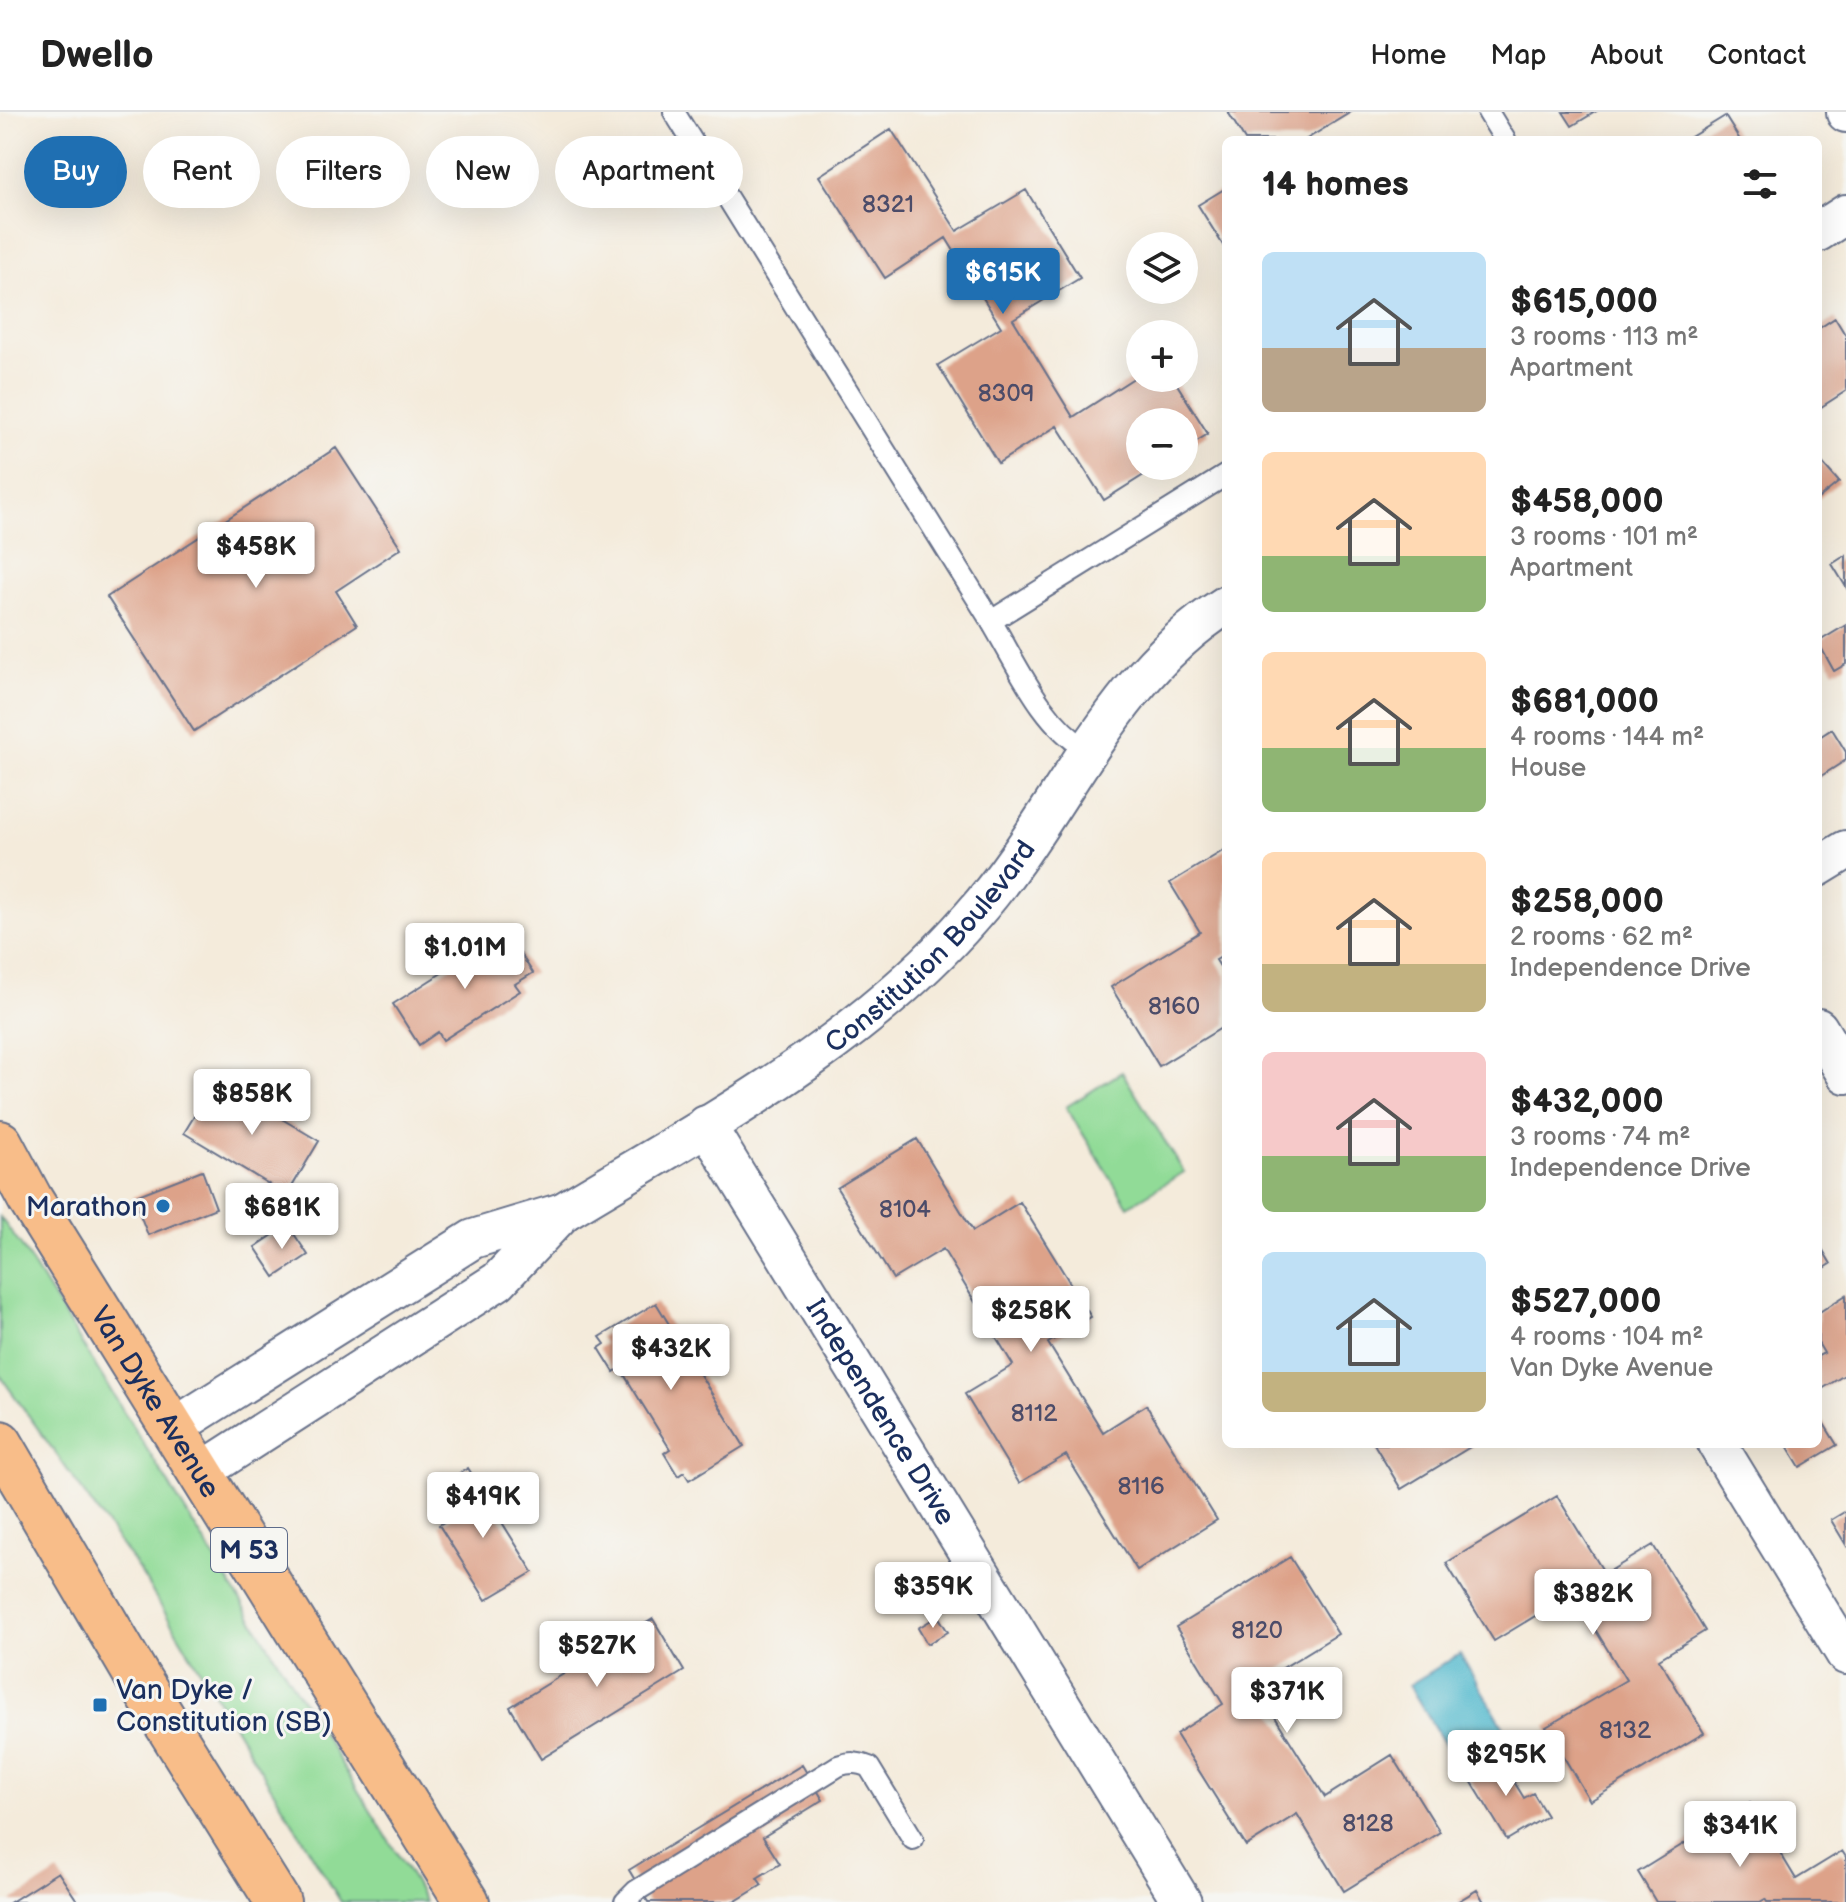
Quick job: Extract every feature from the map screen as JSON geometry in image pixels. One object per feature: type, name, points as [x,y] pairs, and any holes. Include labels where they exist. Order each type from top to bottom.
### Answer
[{"type":"main road","name":"Van Dyke Avenue","points":[[0,1143],[30,1199],[467,1902]]},
{"type":"main road","points":[[0,1443],[138,1678],[278,1902]]},
{"type":"street","points":[[1822,229],[1846,214]]},
{"type":"street","name":"Constitution Boulevard","points":[[173,1428],[473,1239],[563,1212],[812,1058],[872,1013],[924,969],[974,914],[1021,853],[1087,750],[1144,675],[1220,621]]},
{"type":"street","points":[[1822,865],[1846,850]]},
{"type":"street","points":[[1822,1035],[1846,1074]]},
{"type":"street","name":"Independence Drive","points":[[706,1125],[1182,1902]]},
{"type":"street","name":"Constitution Boulevard","points":[[201,1472],[498,1281],[563,1212]]},
{"type":"street","points":[[388,1292],[415,1335]]},
{"type":"street","points":[[1719,1448],[1846,1655]]},
{"type":"lane","points":[[674,112],[1048,715],[1069,739],[1087,750]]},
{"type":"lane","points":[[1488,112],[1503,136]]},
{"type":"lane","points":[[991,621],[1222,477]]},
{"type":"lane","points":[[625,1902],[636,1891],[849,1762],[869,1767],[913,1839]]},
{"type":"green space","points":[[1122,1072],[1184,1172],[1128,1206],[1066,1107]]},
{"type":"green space","points":[[0,1217],[22,1247],[425,1902],[341,1902],[139,1570],[6,1384],[0,1374]]},
{"type":"water","points":[[1460,1654],[1504,1727],[1453,1758],[1409,1685]]},
{"type":"building","points":[[1228,112],[1351,112],[1312,136],[1243,136]]},
{"type":"building","points":[[1563,112],[1595,112],[1572,126]]},
{"type":"building","points":[[1725,116],[1738,136],[1692,136]]},
{"type":"building","points":[[891,129],[957,231],[1026,190],[1080,278],[1013,319],[1073,417],[1126,383],[1126,392],[1182,392],[1192,408],[1126,408],[1126,480],[1136,480],[1104,500],[1057,426],[998,463],[938,365],[1001,327],[946,238],[885,278],[819,176]]},
{"type":"building","points":[[1222,190],[1222,244],[1198,205]]},
{"type":"building","points":[[1835,318],[1846,336],[1846,391],[1822,406],[1822,326]]},
{"type":"building","points":[[1198,418],[1208,434],[1198,440]]},
{"type":"building","points":[[336,448],[401,548],[336,591],[357,625],[194,731],[107,597]]},
{"type":"building","points":[[1822,463],[1839,482],[1822,496]]},
{"type":"building","points":[[1846,555],[1846,587],[1832,564]]},
{"type":"building","points":[[1846,625],[1846,664],[1834,671],[1822,649],[1822,640]]},
{"type":"building","points":[[1832,729],[1846,752],[1846,760],[1822,775],[1822,735]]},
{"type":"building","points":[[1222,851],[1222,956],[1216,960],[1222,970],[1222,1027],[1159,1066],[1111,987],[1200,932],[1170,883]]},
{"type":"building","points":[[506,932],[533,973],[515,984],[520,991],[443,1040],[438,1032],[419,1045],[393,1004]]},
{"type":"building","points":[[216,1080],[319,1141],[287,1195],[184,1133]]},
{"type":"building","points":[[917,1139],[973,1231],[1020,1202],[1091,1317],[1048,1343],[1103,1432],[1146,1405],[1217,1520],[1137,1570],[1066,1455],[1019,1483],[965,1394],[1013,1365],[943,1249],[893,1279],[837,1188]]},
{"type":"building","points":[[202,1170],[216,1208],[148,1235],[133,1197]]},
{"type":"building","points":[[288,1225],[308,1255],[275,1277],[255,1247]]},
{"type":"building","points":[[1822,1249],[1831,1264],[1822,1270]]},
{"type":"building","points":[[1846,1295],[1846,1374],[1822,1389],[1824,1353],[1822,1310]]},
{"type":"building","points":[[656,1303],[744,1446],[689,1480],[684,1472],[678,1476],[664,1453],[670,1449],[620,1368],[614,1372],[599,1348],[605,1344],[600,1337]]},
{"type":"building","points":[[1822,1421],[1837,1445],[1800,1467],[1788,1448],[1822,1448]]},
{"type":"building","points":[[1376,1448],[1468,1448],[1401,1489]]},
{"type":"building","points":[[468,1468],[533,1572],[486,1600],[439,1525],[465,1509],[447,1481]]},
{"type":"building","points":[[1557,1496],[1605,1574],[1653,1545],[1705,1631],[1659,1659],[1704,1733],[1590,1801],[1546,1727],[1626,1680],[1573,1593],[1494,1641],[1446,1563]]},
{"type":"building","points":[[1846,1511],[1846,1545],[1831,1520]]},
{"type":"building","points":[[1290,1557],[1338,1634],[1255,1685],[1325,1797],[1392,1755],[1440,1832],[1344,1891],[1297,1814],[1246,1846],[1176,1734],[1223,1704],[1176,1627]]},
{"type":"building","points":[[938,1616],[948,1632],[927,1644],[918,1628]]},
{"type":"building","points":[[653,1619],[684,1671],[541,1759],[510,1707]]},
{"type":"building","points":[[1497,1754],[1524,1798],[1533,1793],[1547,1816],[1507,1840],[1470,1779],[1477,1774],[1473,1769]]},
{"type":"building","points":[[802,1765],[823,1800],[763,1837],[780,1864],[757,1878],[762,1885],[734,1902],[648,1902],[629,1870]]},
{"type":"building","points":[[1750,1803],[1796,1879],[1842,1851],[1846,1857],[1846,1902],[1767,1902],[1765,1899],[1760,1902],[1656,1902],[1638,1872]]},
{"type":"building","points":[[58,1872],[78,1902],[11,1902]]},
{"type":"building","points":[[1477,1890],[1484,1902],[1457,1902]]},
{"type":"place","name":"Marathon","points":[[163,1206]]},
{"type":"place","name":"Van Dyke / Constitution (SB)","points":[[100,1705]]}]
